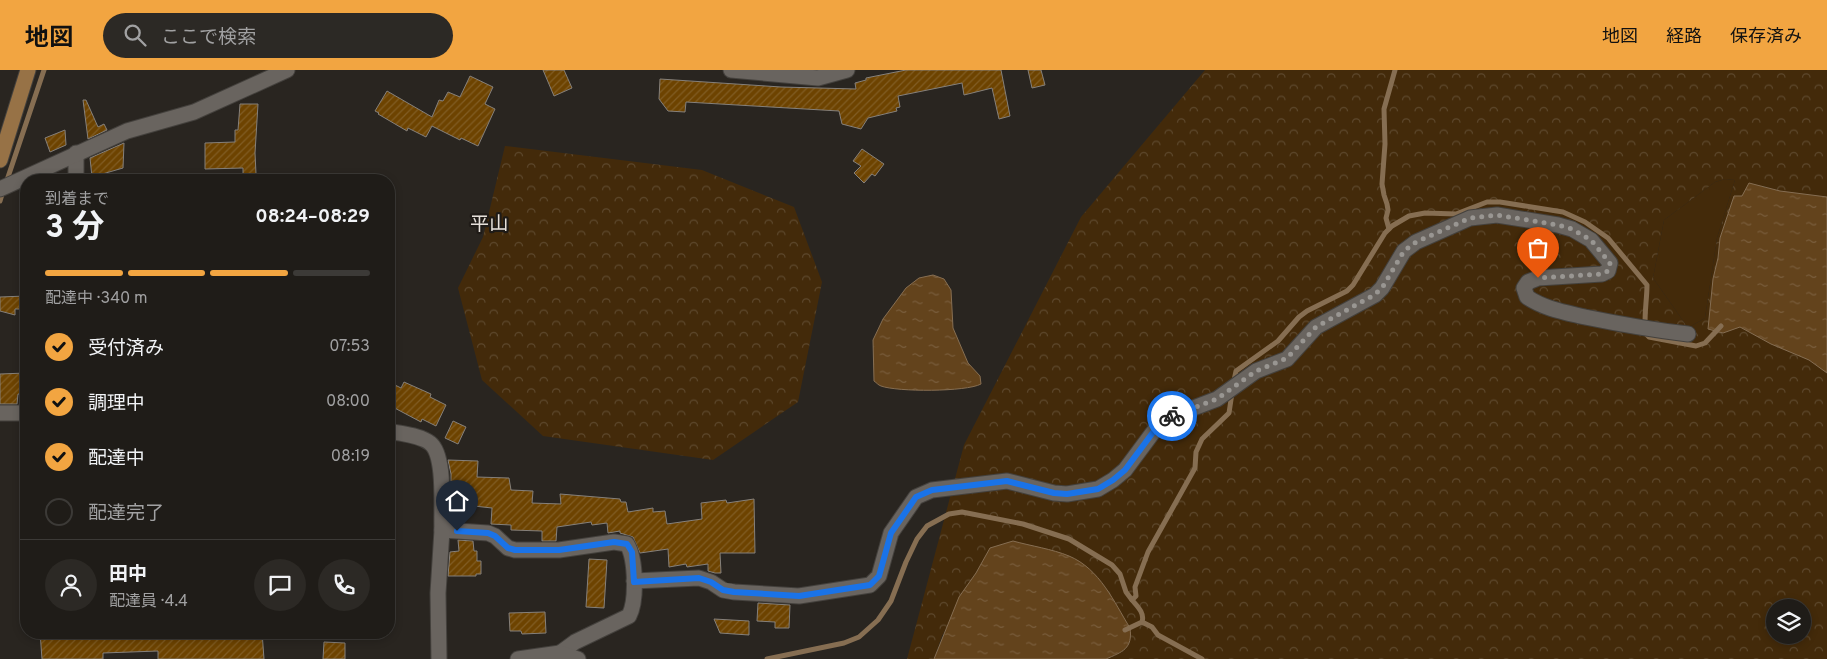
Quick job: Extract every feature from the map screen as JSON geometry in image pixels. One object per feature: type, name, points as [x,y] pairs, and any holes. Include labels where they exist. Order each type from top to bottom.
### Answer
[{"type":"main road","points":[[0,160],[28,70]]},
{"type":"street","points":[[31,174],[127,131],[194,112],[287,70]]},
{"type":"street","points":[[731,70],[818,78],[847,70]]},
{"type":"street","points":[[76,153],[76,174]]},
{"type":"street","points":[[6,186],[20,179]]},
{"type":"street","points":[[634,582],[699,578],[711,582],[723,590],[734,592],[799,596],[870,585],[879,576],[891,533],[916,497],[932,490],[1007,481],[1054,493],[1067,494],[1098,489],[1125,470],[1157,427],[1170,417],[1217,399],[1256,371],[1287,358],[1316,327],[1374,295],[1382,288],[1404,251],[1416,242],[1470,218],[1497,215],[1542,222],[1572,229],[1591,240],[1610,263],[1608,271],[1602,274],[1538,278],[1528,282],[1524,288],[1527,297],[1549,309],[1623,325],[1688,334]]},
{"type":"street","points":[[0,413],[20,413]]},
{"type":"street","points":[[395,432],[421,438],[430,443],[438,452],[442,530],[438,593],[439,659]]},
{"type":"street","points":[[442,530],[488,533],[495,536],[508,548],[515,550],[559,550],[614,542],[627,544],[632,552],[634,582],[632,609],[628,616],[575,642],[560,653]]},
{"type":"street","points":[[518,659],[560,653],[578,659]]},
{"type":"green space","points":[[1205,70],[1827,70],[1827,197],[1780,191],[1763,186],[1742,196],[1734,196],[1720,238],[1713,279],[1708,329],[1723,333],[1740,327],[1771,344],[1809,360],[1827,373],[1827,659],[1106,659],[1125,649],[1130,641],[1130,628],[990,548],[942,636],[934,659],[907,659],[964,445],[1081,217]],"holes":[[[1725,179],[1735,180],[1717,238],[1705,318],[1688,328],[1653,278],[1664,220],[1715,182]]]},
{"type":"green space","points":[[505,146],[702,170],[794,207],[822,282],[798,402],[713,460],[543,436],[482,380],[458,288],[483,237]]},
{"type":"green space","points":[[1725,179],[1735,180],[1717,238],[1705,318],[1688,328],[1653,278],[1664,220],[1715,182]]},
{"type":"water","points":[[1749,183],[1780,191],[1827,197],[1827,373],[1809,360],[1771,344],[1740,327],[1723,333],[1708,329],[1713,279],[1720,238],[1734,196],[1742,196]]},
{"type":"water","points":[[933,275],[944,279],[951,290],[953,328],[968,363],[980,376],[981,384],[973,387],[947,390],[901,389],[880,386],[874,381],[873,340],[883,319],[906,288],[919,278]]},
{"type":"water","points":[[1013,541],[1049,549],[1069,556],[1089,569],[1112,597],[1130,628],[1130,641],[1125,649],[1106,659],[934,659],[959,597],[976,573],[990,548]]},
{"type":"building","points":[[543,70],[564,70],[572,88],[554,96]]},
{"type":"building","points":[[906,70],[1001,70],[1010,116],[999,119],[992,88],[964,95],[962,83],[898,96],[900,107],[896,108],[897,111],[868,118],[861,129],[842,124],[839,111],[686,102],[685,112],[668,111],[659,99],[660,79],[781,87],[856,89],[855,83],[866,80],[866,78]]},
{"type":"building","points":[[1028,70],[1041,70],[1045,85],[1032,88]]},
{"type":"building","points":[[470,76],[493,87],[485,104],[495,109],[478,146],[461,138],[460,140],[432,126],[426,137],[408,128],[407,131],[375,111],[387,91],[432,117],[439,100],[443,101],[448,92],[460,97]]},
{"type":"building","points":[[83,100],[86,100],[98,127],[104,124],[107,130],[88,139]]},
{"type":"building","points":[[240,104],[258,104],[255,153],[256,174],[243,174],[243,168],[205,169],[205,143],[235,142],[235,130],[238,130]]},
{"type":"building","points":[[65,130],[66,145],[50,152],[45,138]]},
{"type":"building","points":[[124,143],[123,168],[102,174],[92,174],[90,158]]},
{"type":"building","points":[[862,149],[884,164],[875,176],[872,174],[864,183],[854,173],[861,166],[853,161]]},
{"type":"building","points":[[20,296],[20,309],[15,309],[15,315],[0,311],[0,297]]},
{"type":"building","points":[[20,373],[20,394],[18,394],[17,404],[0,404],[0,374]]},
{"type":"building","points":[[404,382],[431,394],[430,397],[446,405],[436,426],[422,419],[421,422],[395,408],[395,385],[401,388]]},
{"type":"building","points":[[453,421],[466,427],[458,444],[445,438]]},
{"type":"building","points":[[448,460],[478,461],[477,477],[509,478],[511,490],[533,491],[532,503],[561,504],[560,494],[620,499],[621,502],[626,502],[628,512],[653,508],[653,512],[665,511],[667,524],[702,519],[701,503],[726,500],[727,503],[754,499],[755,553],[720,553],[721,573],[715,573],[708,571],[708,564],[687,567],[686,564],[669,567],[668,549],[640,553],[633,537],[620,533],[620,531],[608,533],[607,523],[592,525],[591,522],[557,527],[556,541],[542,541],[542,531],[511,530],[511,525],[491,524],[492,508],[456,504],[457,500],[451,499],[451,474]]},
{"type":"building","points":[[458,540],[473,541],[474,551],[477,551],[477,561],[481,561],[481,574],[476,574],[476,576],[448,576],[450,552],[459,551]]},
{"type":"building","points":[[589,559],[607,560],[604,608],[586,607]]},
{"type":"building","points":[[758,603],[790,605],[789,628],[775,628],[775,622],[757,621]]},
{"type":"building","points":[[545,612],[546,633],[522,634],[521,631],[510,631],[509,613]]},
{"type":"building","points":[[714,619],[749,621],[749,635],[720,633]]},
{"type":"building","points":[[41,639],[263,639],[264,659],[158,659],[158,651],[103,653],[103,659],[42,659]]},
{"type":"building","points":[[324,642],[345,643],[345,659],[323,659]]},
{"type":"waterway","points":[[6,183],[44,70]]},
{"type":"waterway","points":[[1389,229],[1386,218],[1388,210],[1382,184],[1385,144],[1384,109],[1395,70]]},
{"type":"waterway","points":[[0,201],[3,191]]},
{"type":"waterway","points":[[1233,385],[1236,371],[1278,341],[1299,317],[1347,291],[1353,285],[1385,233],[1392,226],[1409,216],[1425,213],[1456,214],[1487,202],[1500,202],[1563,212],[1585,222],[1608,238],[1647,285],[1645,323],[1646,334],[1649,337],[1696,346],[1705,343],[1721,326]]},
{"type":"waterway","points":[[1125,630],[1142,622],[1141,613],[1132,600],[1136,596],[1135,587],[1148,552],[1195,468],[1196,452],[1202,439],[1229,413],[1232,393]]},
{"type":"waterway","points":[[767,659],[844,643],[859,637],[878,620],[891,601],[917,539],[927,526],[949,514],[962,512],[1023,524],[1069,539],[1112,565],[1120,574],[1126,592],[1132,600]]},
{"type":"waterway","points":[[1142,622],[1152,627],[1158,635],[1202,659]]},
{"type":"way so far","points":[[1172,416],[1217,399],[1256,371],[1287,358],[1316,327],[1374,295],[1382,288],[1404,251],[1416,242],[1470,218],[1497,215],[1572,229],[1591,240],[1610,263],[1608,271],[1602,274],[1538,278]]},
{"type":"district","name":"平山","points":[[489,223]]},
{"type":"route","points":[[457,531],[488,533],[495,536],[508,548],[515,550],[559,550],[614,542],[627,544],[632,552],[634,582],[699,578],[711,582],[723,590],[734,592],[799,596],[870,585],[879,576],[891,533],[916,497],[932,490],[1007,481],[1054,493],[1067,494],[1098,489],[1125,470],[1157,427],[1172,416]]}]
